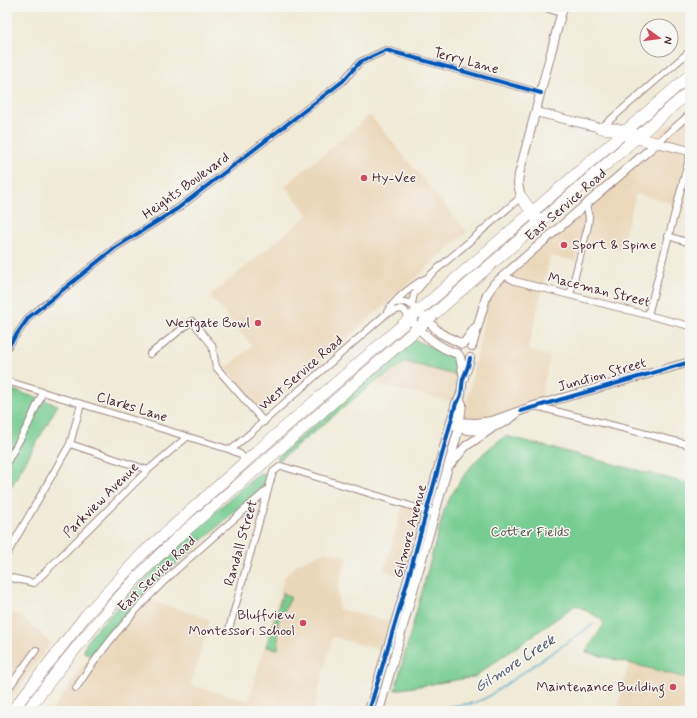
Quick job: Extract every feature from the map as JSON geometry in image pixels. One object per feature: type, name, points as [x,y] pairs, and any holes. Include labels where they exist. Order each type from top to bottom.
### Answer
[{"type":"highway","points":[[12,711],[66,640],[122,574],[170,528],[413,311],[546,201],[690,75]]},
{"type":"highway","points":[[27,711],[92,627],[122,593],[176,539],[690,91]]},
{"type":"highway","points":[[638,120],[634,132],[637,138],[657,143]]},
{"type":"highway","points":[[655,122],[650,135],[657,143]]},
{"type":"highway","points":[[601,128],[617,129],[624,132],[628,138],[623,150]]},
{"type":"highway","points":[[601,128],[610,136],[609,145]]},
{"type":"highway","points":[[521,197],[536,220],[534,226]]},
{"type":"highway","points":[[521,197],[523,220]]},
{"type":"highway","points":[[543,219],[540,211],[546,201]]},
{"type":"highway","points":[[243,480],[247,472],[246,461]]},
{"type":"street","points":[[521,197],[518,180],[562,10],[543,7]]},
{"type":"street","name":"Terry Lane","points":[[386,50],[541,93]]},
{"type":"street","name":"Heights Boulevard","points":[[7,348],[29,317],[116,247],[177,209],[342,81],[360,62],[386,50]]},
{"type":"street","points":[[536,112],[601,128],[690,51]]},
{"type":"street","name":"East Service Road","points":[[466,345],[477,327],[489,290],[504,275],[690,114]]},
{"type":"street","points":[[657,143],[690,151]]},
{"type":"street","points":[[648,315],[690,155]]},
{"type":"street","name":"West Service Road","points":[[231,450],[386,314],[400,308],[413,311],[414,294],[428,278],[521,197]]},
{"type":"street","points":[[570,295],[588,226],[589,217],[586,204]]},
{"type":"street","points":[[668,236],[690,243]]},
{"type":"street","name":"Maceman Street","points":[[504,275],[515,281],[690,326]]},
{"type":"street","name":"West Service Road","points":[[386,314],[389,308],[417,283],[428,278]]},
{"type":"street","points":[[395,303],[404,301],[413,311],[436,344],[465,359],[470,358]]},
{"type":"street","points":[[150,354],[192,321],[212,345],[216,366],[264,422]]},
{"type":"street","points":[[422,324],[466,345]]},
{"type":"street","points":[[459,355],[459,347],[466,345]]},
{"type":"street","name":"Gilmore Avenue","points":[[369,711],[430,513],[446,470],[460,424],[462,404],[460,400],[464,378],[468,370],[470,358],[474,351],[466,345]]},
{"type":"street","name":"Gilmore Avenue","points":[[459,355],[464,378]]},
{"type":"street","name":"Junction Street","points":[[451,423],[460,424],[483,422],[690,362]]},
{"type":"street","name":"Clarks Lane","points":[[7,381],[231,450],[240,454],[246,461]]},
{"type":"street","points":[[7,462],[28,426],[43,392]]},
{"type":"street","name":"Gilmore Avenue","points":[[379,711],[430,513],[456,403],[460,400]]},
{"type":"street","points":[[7,554],[70,444],[81,404]]},
{"type":"street","points":[[534,406],[690,445]]},
{"type":"street","name":"Junction Street","points":[[460,424],[476,430],[497,426],[506,422],[521,411]]},
{"type":"street","points":[[446,470],[466,446],[497,426]]},
{"type":"street","name":"Parkview Avenue","points":[[7,576],[34,583],[148,470],[187,437]]},
{"type":"street","points":[[70,444],[148,470]]},
{"type":"street","name":"Randall Street","points":[[229,629],[273,472],[281,466],[430,513]]},
{"type":"street","name":"East Service Road","points":[[76,688],[94,661],[145,601],[176,570],[268,489]]},
{"type":"street","points":[[7,690],[36,650]]},
{"type":"shaded area","points":[[690,108],[690,148],[675,204],[636,194],[621,249],[581,239],[575,261],[550,256],[528,350],[550,356],[541,398],[491,419],[469,419],[464,416],[489,296],[500,282],[504,281],[509,268],[652,145],[656,135]]},
{"type":"shaded area","points":[[370,115],[467,232],[263,413],[226,368],[252,346],[210,296],[308,215],[285,186]]},
{"type":"shaded area","points":[[403,361],[459,376],[453,402],[372,384]]},
{"type":"shaded area","points":[[404,501],[425,507],[406,577],[384,571]]},
{"type":"shaded area","points":[[326,551],[348,557],[339,583],[338,609],[393,622],[384,651],[333,637],[313,711],[51,711],[92,654],[96,652],[142,598],[210,619],[191,685],[249,701],[284,577],[297,564]]},
{"type":"shaded area","points":[[7,612],[20,615],[51,643],[7,705]]},
{"type":"shaded area","points":[[629,662],[690,679],[690,711],[617,711]]},
{"type":"green space","points":[[415,340],[454,358],[457,370],[455,375],[406,362],[372,384],[280,460],[276,458]]},
{"type":"green space","points":[[7,388],[58,405],[7,494]]},
{"type":"green space","name":"Cotter Fields","points":[[506,436],[690,484],[690,679],[586,652],[604,624],[601,619],[576,605],[474,677],[395,690],[445,507],[470,467],[495,443]]},
{"type":"green space","points":[[260,473],[267,474],[263,486],[175,565],[142,598],[96,652],[89,655],[84,652],[91,636],[129,594],[202,523]]},
{"type":"green space","points":[[283,592],[291,598],[278,622],[278,649],[266,647]]},
{"type":"waterway","name":"Gilmore Creek","points":[[419,711],[474,703],[486,698],[594,624]]},
{"type":"cycle path","points":[[7,348],[29,317],[116,247],[177,209],[343,81],[360,62],[386,50],[541,93]]},
{"type":"cycle path","points":[[369,711],[407,583],[456,403],[461,395],[463,379],[470,358]]},
{"type":"cycle path","points":[[521,411],[690,362]]},
{"type":"place","name":"Hy-Vee","points":[[364,178]]},
{"type":"place","name":"Sport & Spine","points":[[564,245]]},
{"type":"place","name":"Westgate Bowl","points":[[258,323]]},
{"type":"place","name":"Bluffview Montessori School","points":[[303,623]]},
{"type":"place","name":"Maintenance Building","points":[[673,687]]}]
